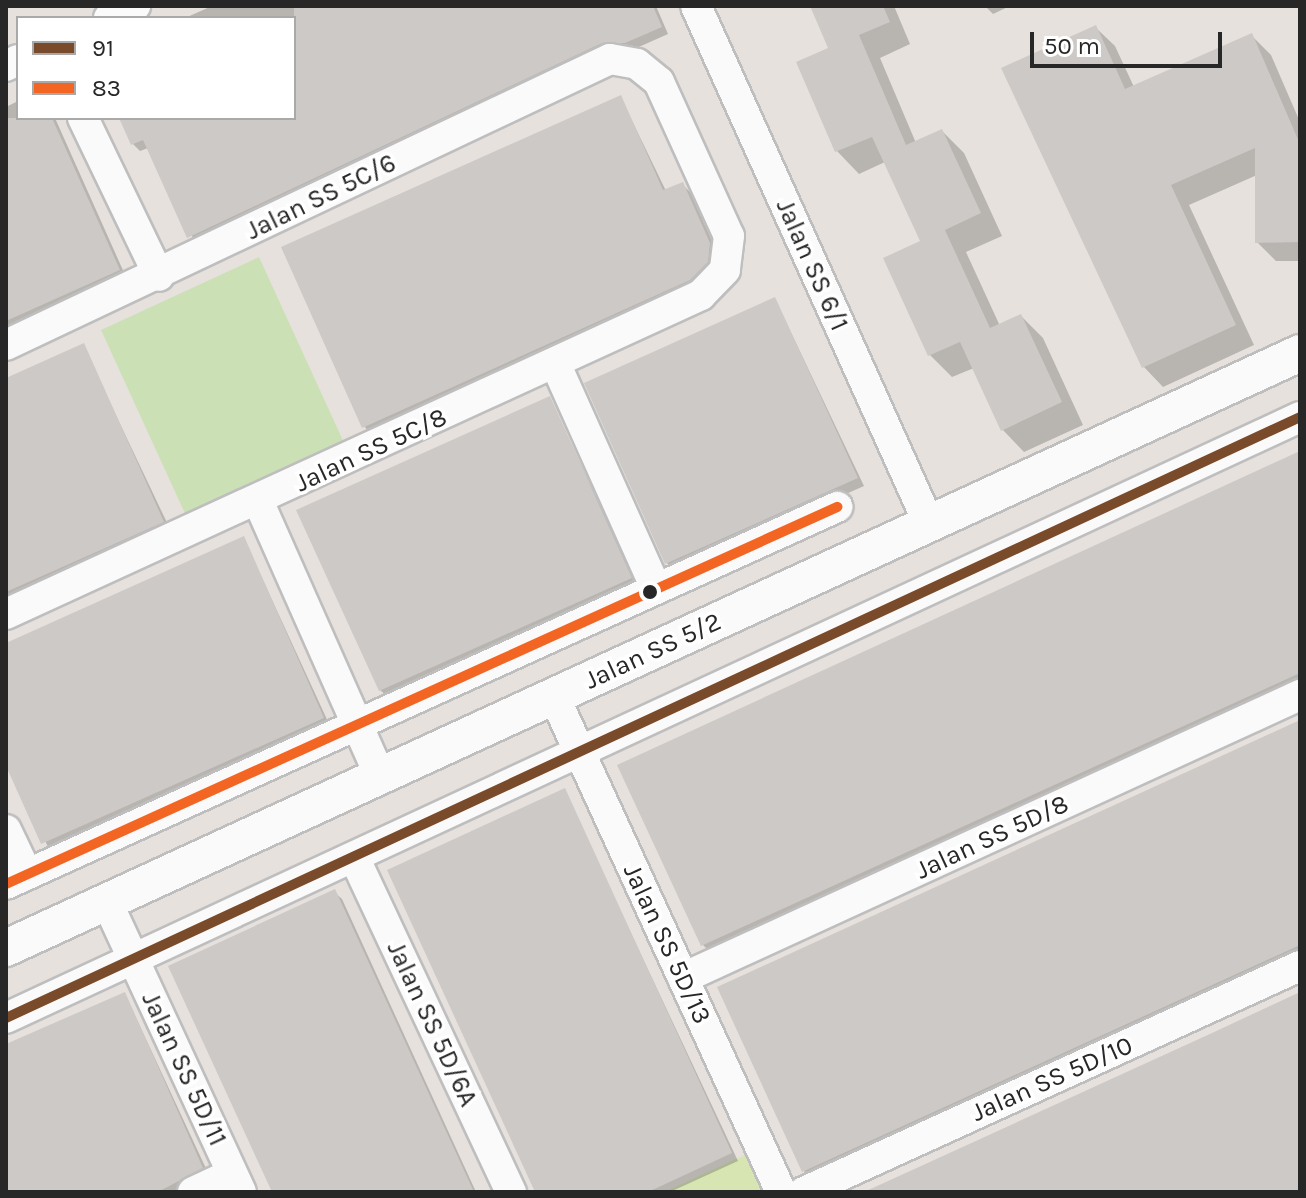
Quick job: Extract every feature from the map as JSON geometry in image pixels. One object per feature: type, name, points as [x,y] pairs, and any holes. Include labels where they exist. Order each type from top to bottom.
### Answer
[{"type":"street","points":[[111,16],[135,6]]},
{"type":"street","name":"Jalan SS 6/1","points":[[696,6],[929,524]]},
{"type":"street","name":"Jalan SS 5C/6","points":[[6,345],[159,276],[610,59],[637,64]]},
{"type":"street","name":"Jalan SS 5C/8","points":[[6,614],[259,503],[701,295],[725,270],[729,236],[659,82],[637,64]]},
{"type":"street","points":[[84,120],[159,276]]},
{"type":"street","name":"Jalan SS 5/2","points":[[6,948],[1300,353]]},
{"type":"street","points":[[556,365],[655,586]]},
{"type":"street","points":[[6,1018],[1300,417]]},
{"type":"street","points":[[259,503],[352,724],[380,776]]},
{"type":"street","points":[[6,830],[16,879],[655,586],[837,507]]},
{"type":"street","name":"Jalan SS 5D/8","points":[[683,978],[1300,695]]},
{"type":"street","name":"Jalan SS 5D/13","points":[[554,696],[781,1192]]},
{"type":"street","name":"Jalan SS 5D/6A","points":[[354,857],[511,1192]]},
{"type":"street","name":"Jalan SS 5D/11","points":[[107,902],[237,1183]]},
{"type":"street","name":"Jalan SS 5D/10","points":[[804,1192],[1300,966]]},
{"type":"street","points":[[193,1192],[237,1183]]},
{"type":"green space","points":[[259,257],[346,447],[188,520],[101,330]]},
{"type":"green space","points":[[747,1154],[764,1192],[665,1192]]},
{"type":"building","points":[[294,6],[653,6],[662,27],[625,43],[602,43],[187,238],[143,140],[131,145],[120,120],[296,120]]},
{"type":"building","points":[[810,6],[883,6],[890,22],[859,35],[906,145],[942,129],[981,213],[945,230],[990,328],[1021,314],[1062,402],[1001,431],[960,342],[928,356],[883,258],[920,241],[872,137],[835,152],[796,62],[828,48]]},
{"type":"building","points":[[1096,25],[1125,89],[1252,33],[1300,144],[1300,242],[1255,243],[1255,148],[1171,185],[1236,325],[1142,368],[1001,68]]},
{"type":"building","points":[[621,95],[663,190],[683,182],[710,243],[708,262],[690,280],[362,428],[281,247]]},
{"type":"building","points":[[6,118],[53,120],[120,270],[6,321]]},
{"type":"building","points":[[775,297],[858,478],[665,564],[584,383]]},
{"type":"building","points":[[84,343],[164,522],[6,592],[6,378]]},
{"type":"building","points":[[550,396],[632,578],[379,691],[296,510]]},
{"type":"building","points":[[1300,451],[1300,673],[701,946],[617,765]]},
{"type":"building","points":[[244,536],[324,718],[41,844],[6,766],[6,643]]},
{"type":"building","points":[[1300,720],[1300,945],[802,1172],[717,987]]},
{"type":"building","points":[[565,788],[732,1153],[648,1192],[535,1192],[387,870]]},
{"type":"building","points":[[335,889],[474,1192],[272,1192],[168,966]]},
{"type":"building","points":[[125,992],[203,1168],[158,1192],[6,1192],[6,1044]]},
{"type":"building","points":[[1300,992],[1300,1192],[864,1192],[1212,1033]]},
{"type":"transit line","name":"91","points":[[6,1018],[1300,417]]},
{"type":"transit line","name":"83","points":[[6,884],[837,507]]}]
